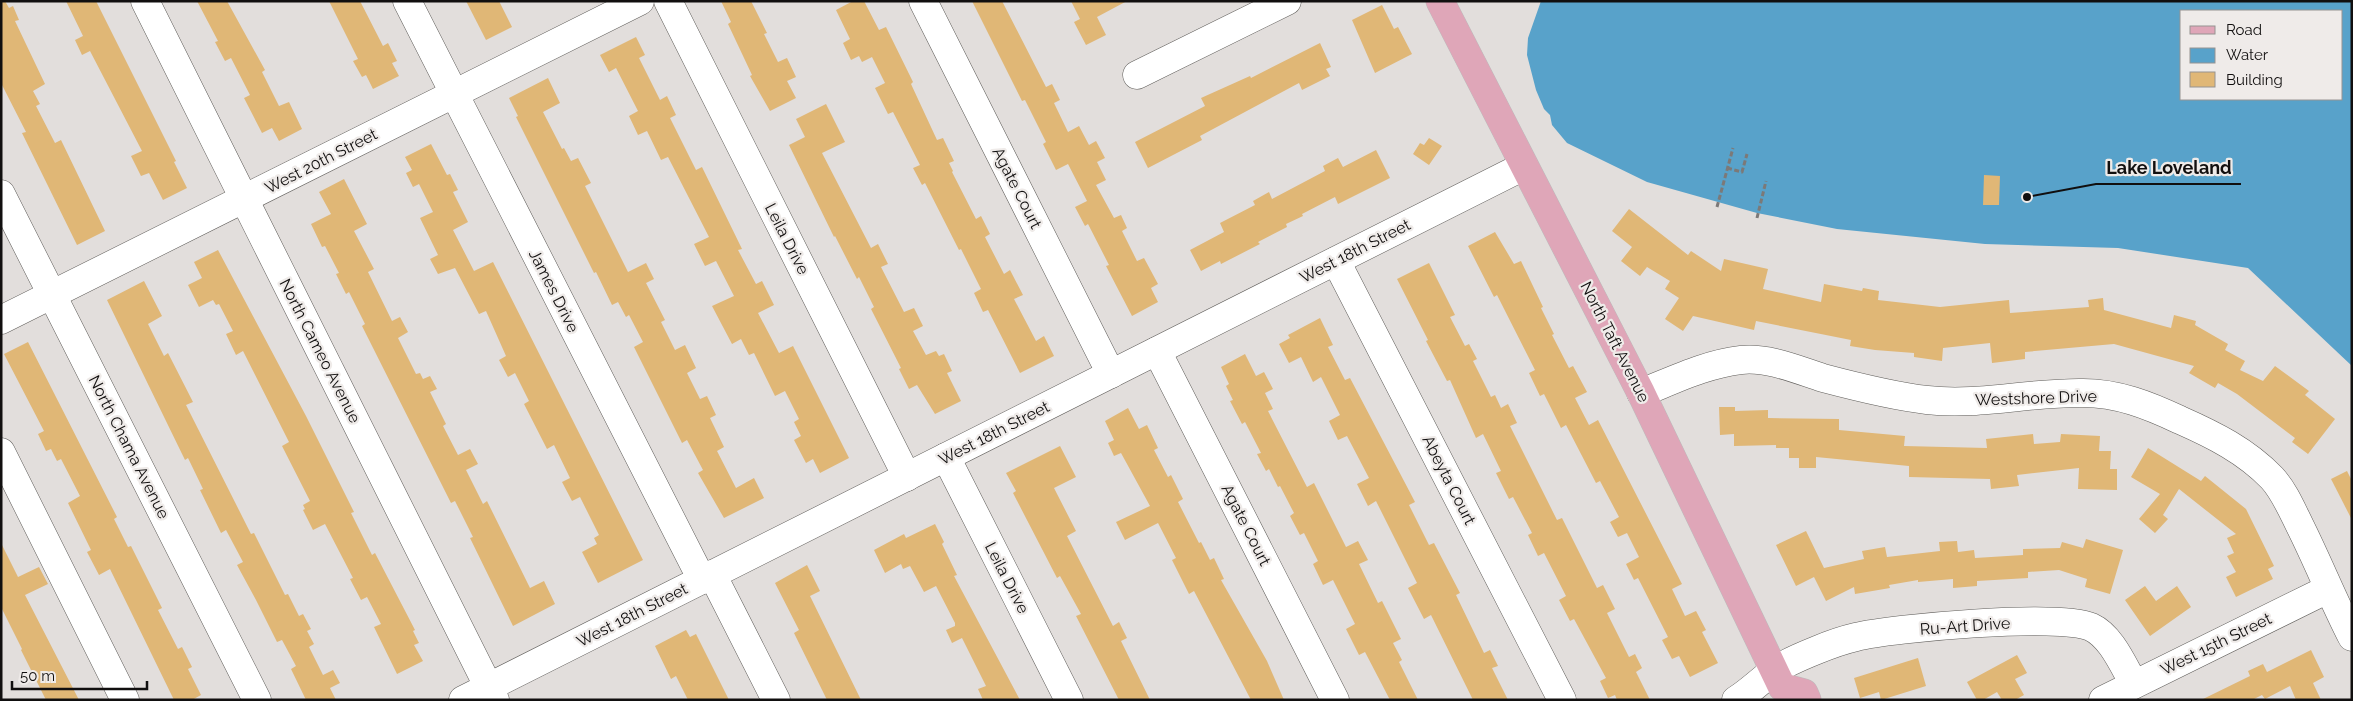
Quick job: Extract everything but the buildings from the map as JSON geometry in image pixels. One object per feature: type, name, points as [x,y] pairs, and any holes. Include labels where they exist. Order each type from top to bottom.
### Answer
[{"type":"main road","name":"North Taft Avenue","points":[[1440,1],[1641,393],[1777,686]]},
{"type":"main road","points":[[1777,686],[1804,693],[1807,700]]},
{"type":"street","name":"North Cameo Avenue","points":[[146,1],[492,693]]},
{"type":"street","name":"James Drive","points":[[408,1],[454,94],[707,577],[776,700]]},
{"type":"street","name":"West 20th Street","points":[[1,320],[640,1]]},
{"type":"street","name":"Leila Drive","points":[[668,1],[907,477]]},
{"type":"street","name":"Agate Court","points":[[923,1],[1111,374]]},
{"type":"street","points":[[1137,75],[1287,1]]},
{"type":"street","name":"West 18th Street","points":[[463,700],[492,693],[707,577],[1524,166]]},
{"type":"street","name":"North Chama Avenue","points":[[1,194],[257,700]]},
{"type":"street","name":"Abeyta Court","points":[[1336,261],[1562,700]]},
{"type":"street","name":"Agate Court","points":[[1157,351],[1335,700]]},
{"type":"street","name":"Westshore Drive","points":[[1641,393],[1702,368],[1742,360],[1781,366],[1845,384],[1925,400],[1992,400],[2083,393],[2120,396],[2224,441],[2250,458],[2274,480],[2288,502],[2318,561],[2328,589],[2352,636]]},
{"type":"street","points":[[1,452],[125,700]]},
{"type":"street","name":"Leila Drive","points":[[946,457],[1069,700]]},
{"type":"street","name":"West 15th Street","points":[[2104,700],[2328,589]]},
{"type":"street","name":"Ru-Art Drive","points":[[1736,700],[1777,686],[1818,650],[1856,637],[1939,627],[2061,621],[2078,622],[2092,627],[2104,636],[2134,684]]},
{"type":"path","points":[[1717,207],[1733,148]]},
{"type":"path","points":[[1728,168],[1742,172],[1747,154]]},
{"type":"path","points":[[1757,218],[1766,181]]},
{"type":"water","points":[[1541,1],[2352,1],[2352,366],[2248,268],[2118,248],[1985,244],[1837,229],[1757,213],[1647,182],[1567,143],[1552,125],[1550,115],[1544,109],[1536,90],[1527,55],[1528,38]]},
{"type":"place","name":"Lake Loveland","points":[[2027,197]]}]
